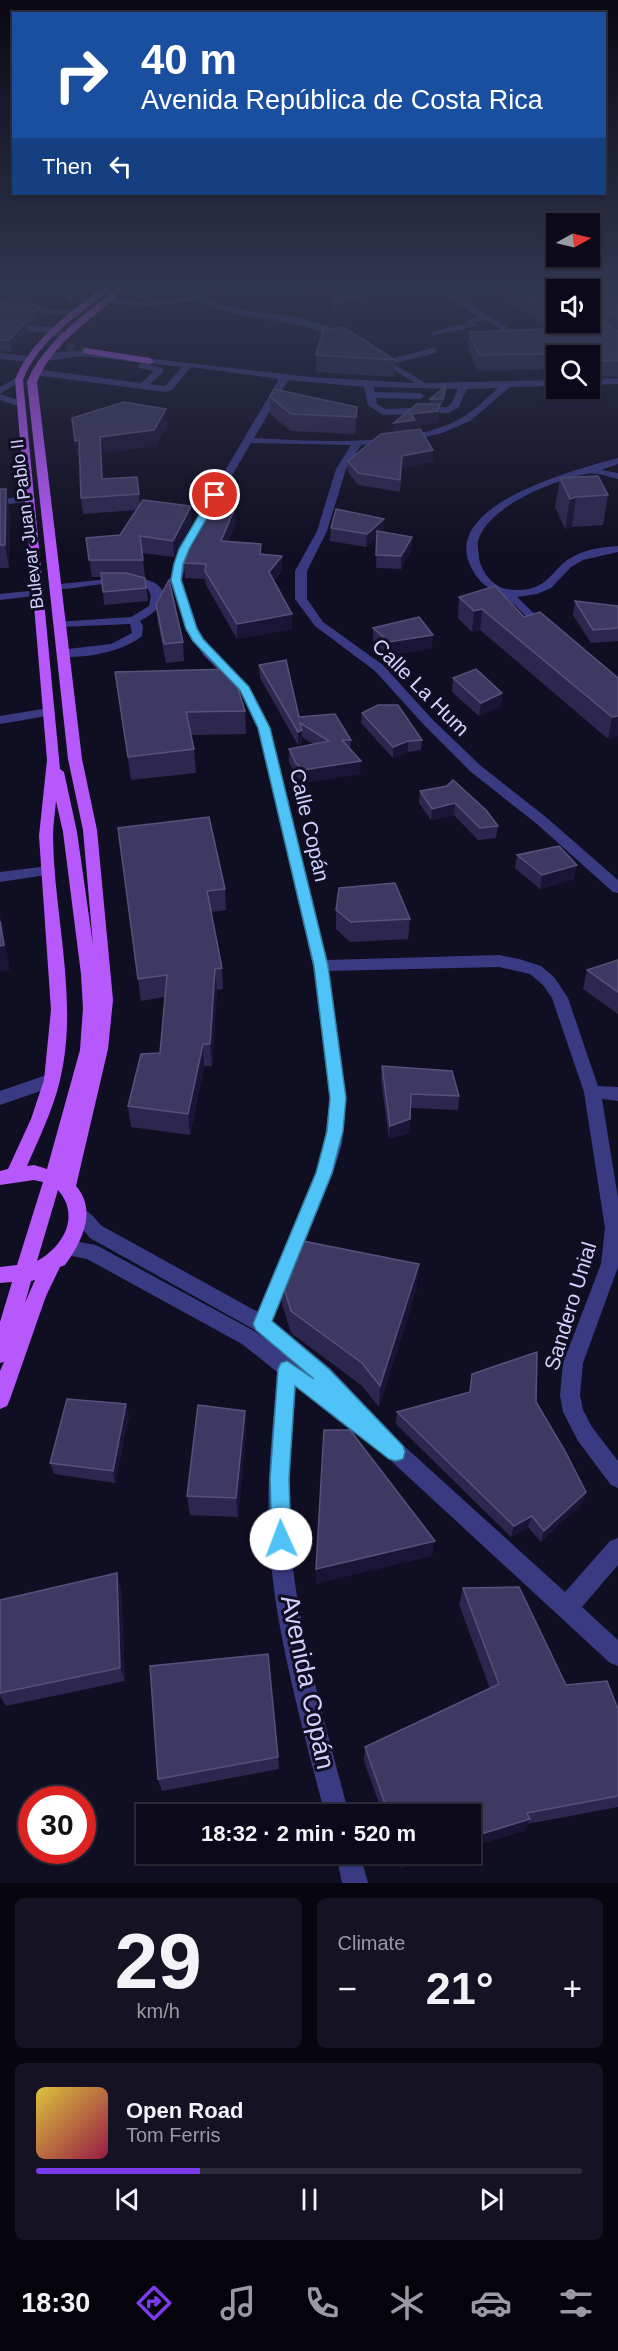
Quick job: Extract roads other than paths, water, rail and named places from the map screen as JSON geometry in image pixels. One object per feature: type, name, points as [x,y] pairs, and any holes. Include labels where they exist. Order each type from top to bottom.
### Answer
[{"type":"main road","points":[[19,380],[24,374]]},
{"type":"main road","name":"Bulevar Juan Pablo II","points":[[31,374],[75,759],[90,830],[105,1000],[100,1049],[67,1186]]},
{"type":"main road","name":"Bulevar Juan Pablo II","points":[[0,1354],[73,1112],[88,1050],[91,1008],[89,975],[70,832],[54,760],[19,380]]},
{"type":"main road","name":"Bulevar Juan Pablo II","points":[[70,832],[75,759]]},
{"type":"main road","name":"Bulevar Juan Pablo II","points":[[8,1175],[39,1119],[52,1080],[57,1047],[59,1010],[46,836],[54,760]]},
{"type":"main road","points":[[0,1399],[37,1295],[53,1263],[68,1248],[77,1232],[80,1215],[76,1199],[67,1186],[52,1176],[35,1172],[8,1175]]},
{"type":"main road","points":[[0,1275],[14,1276],[35,1272],[53,1263]]},
{"type":"street","points":[[55,374],[169,388],[181,374]]},
{"type":"street","points":[[143,386],[156,374]]},
{"type":"street","points":[[268,374],[368,384],[429,386],[462,391]]},
{"type":"street","points":[[403,374],[429,386]]},
{"type":"street","name":"Calle Copán","points":[[262,1324],[324,1173],[337,1119],[334,1066],[321,966],[264,728],[245,689],[198,641],[176,580],[178,564],[184,549],[285,376]]},
{"type":"street","points":[[0,378],[19,380]]},
{"type":"street","points":[[0,391],[19,380]]},
{"type":"street","points":[[600,382],[618,381]]},
{"type":"street","points":[[371,395],[462,391],[507,385],[546,383]]},
{"type":"street","points":[[368,384],[373,405],[382,412],[449,410],[455,406],[462,391]]},
{"type":"street","points":[[246,440],[358,442],[412,436],[462,422],[507,385]]},
{"type":"street","points":[[0,397],[21,404]]},
{"type":"street","name":"Calle La Hum","points":[[358,442],[341,469],[322,531],[301,571],[302,599],[319,624],[379,668],[428,722],[476,769],[542,821],[618,888]]},
{"type":"street","points":[[552,637],[507,593],[494,588],[480,574],[471,552],[475,532],[501,504],[516,496],[618,461]]},
{"type":"street","points":[[590,471],[618,476]]},
{"type":"street","points":[[0,501],[30,499]]},
{"type":"street","points":[[507,593],[543,589],[576,558],[618,549]]},
{"type":"street","points":[[55,587],[123,581],[148,584],[155,590],[158,601],[155,608],[133,620],[60,624]]},
{"type":"street","points":[[0,597],[38,593]]},
{"type":"street","points":[[63,653],[118,646],[133,640],[138,634],[133,620]]},
{"type":"street","points":[[0,720],[49,712]]},
{"type":"street","points":[[0,877],[48,871]]},
{"type":"street","name":"Sandero Unial","points":[[321,966],[518,963],[538,971],[552,983],[560,998],[592,1092],[612,1209],[614,1245],[610,1264],[573,1363],[570,1395],[573,1412],[585,1434],[618,1478]]},
{"type":"street","points":[[0,1098],[52,1080]]},
{"type":"street","points":[[592,1092],[618,1094]]},
{"type":"street","points":[[80,1215],[96,1232],[262,1324],[323,1375],[396,1452],[618,1655]]},
{"type":"street","points":[[68,1248],[90,1251],[249,1338],[396,1452]]},
{"type":"street","name":"Avenida Copán","points":[[287,1369],[280,1479],[282,1559],[302,1665],[335,1804]]},
{"type":"street","points":[[566,1608],[618,1549]]},
{"type":"street","points":[[351,1864],[356,1883]]}]
